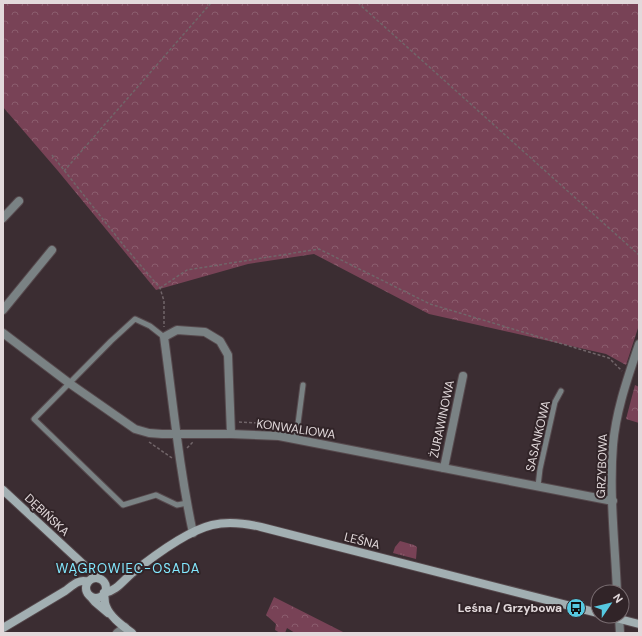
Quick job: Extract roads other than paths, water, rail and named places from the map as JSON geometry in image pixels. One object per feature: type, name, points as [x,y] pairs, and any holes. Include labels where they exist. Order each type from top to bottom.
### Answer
[{"type":"street","points":[[3,218],[19,201]]},
{"type":"street","points":[[3,310],[52,250]]},
{"type":"street","points":[[193,533],[178,450],[164,337],[177,330],[205,332],[220,341],[228,355],[231,434]]},
{"type":"street","name":"KONWALIOWA","points":[[3,333],[69,383],[135,429],[149,433],[261,434],[296,439],[613,500]]},
{"type":"street","name":"GRZYBOWA","points":[[617,584],[612,469],[613,444],[616,424],[628,377],[639,344]]},
{"type":"street","name":"ŻURAWINOWA","points":[[444,468],[463,376]]},
{"type":"street","name":"DĘBIŃSKA","points":[[3,490],[75,558],[101,580]]},
{"type":"street","name":"LEŚNA","points":[[104,593],[114,590],[131,575],[165,550],[193,533],[210,526],[235,523],[249,524],[590,611]]},
{"type":"street","name":"DĘBIŃSKA","points":[[75,558],[88,582]]},
{"type":"street","name":"LEŚNA","points":[[101,580],[118,582],[131,575]]},
{"type":"street","points":[[3,628],[66,591],[74,584],[81,581],[88,582],[92,579],[101,580],[106,587],[104,593],[106,606],[112,616]]},
{"type":"street","points":[[88,582],[86,588],[95,602],[105,612],[132,633]]},
{"type":"street","points":[[66,591],[75,590],[97,598],[104,593]]},
{"type":"street","points":[[117,633],[126,627]]},
{"type":"lane","points":[[164,337],[150,326],[135,319],[110,341],[34,419],[123,505],[156,496],[177,505],[187,504]]},
{"type":"lane","points":[[296,439],[303,385]]},
{"type":"lane","name":"SASANKOWA","points":[[538,486],[540,469],[555,402],[562,391]]},
{"type":"place","name":"Leśna / Grzybowa","points":[[576,608]]},
{"type":"district","name":"WĄGROWIEC-OSADA","points":[[128,568]]}]
